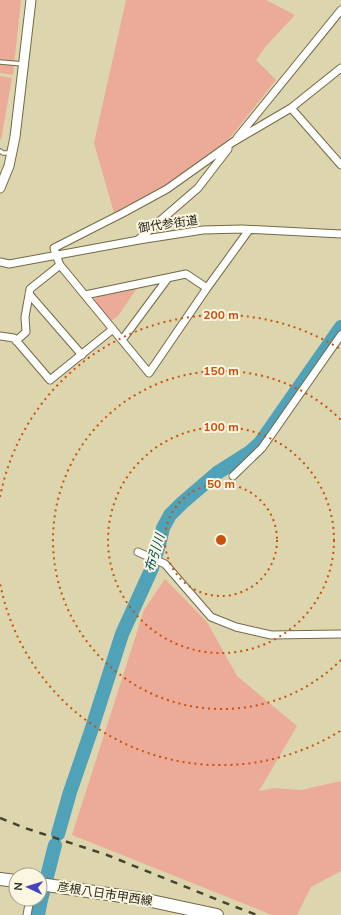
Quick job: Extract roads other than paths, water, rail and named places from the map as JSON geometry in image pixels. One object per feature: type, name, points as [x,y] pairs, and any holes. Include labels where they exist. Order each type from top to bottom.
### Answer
[{"type":"main road","name":"彦根八日市甲西線","points":[[48,885],[142,899],[217,915]]},
{"type":"street","points":[[0,188],[9,166],[15,137],[31,0]]},
{"type":"street","points":[[139,240],[198,188],[233,142],[341,10]]},
{"type":"street","points":[[249,230],[149,373],[60,265],[54,248],[167,189],[233,142],[291,108],[341,68]]},
{"type":"street","points":[[291,108],[338,156],[341,165]]},
{"type":"street","name":"御代参街道","points":[[0,262],[9,264],[203,230],[249,230],[341,234]]},
{"type":"street","points":[[16,341],[26,332],[25,317],[30,289],[60,265]]},
{"type":"street","points":[[85,295],[186,274],[207,288]]},
{"type":"street","points":[[122,340],[168,278]]},
{"type":"street","points":[[29,294],[82,355]]},
{"type":"street","points":[[0,336],[14,338],[50,380],[113,329]]},
{"type":"street","points":[[233,476],[262,448],[341,335]]},
{"type":"street","points":[[138,552],[165,564],[211,617],[236,627],[271,635],[341,634]]},
{"type":"lane","points":[[0,62],[24,64]]},
{"type":"lane","points":[[0,151],[12,153]]},
{"type":"waterway","name":"布引川","points":[[58,834],[70,792],[122,634],[152,568],[163,528],[170,515],[217,473],[250,452],[260,443],[341,327]]},
{"type":"waterway","name":"布引川","points":[[38,915],[55,845]]},
{"type":"railway","points":[[0,818],[25,828],[107,855],[257,915]]}]
